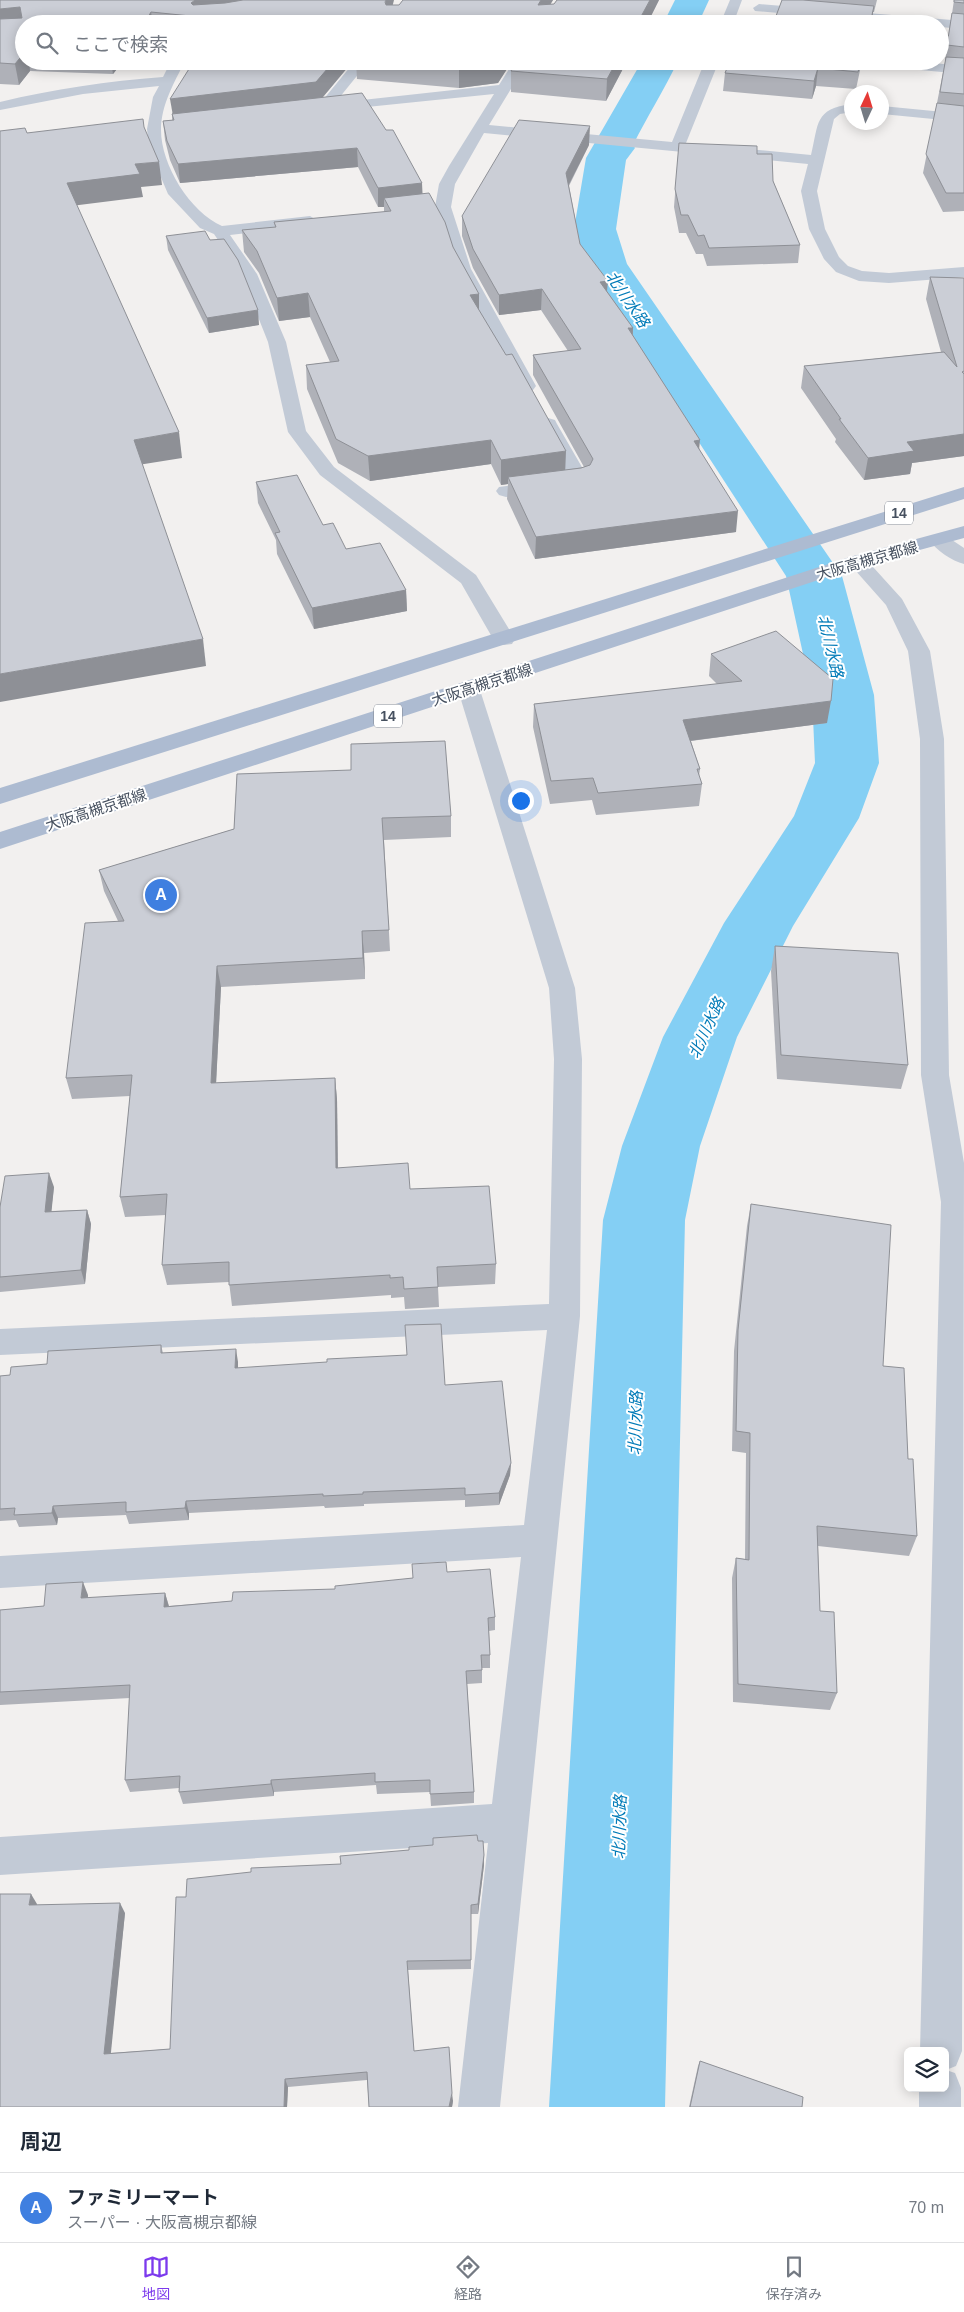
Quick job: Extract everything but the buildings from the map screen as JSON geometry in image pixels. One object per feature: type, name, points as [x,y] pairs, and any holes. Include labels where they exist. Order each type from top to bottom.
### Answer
[{"type":"main road","name":"14","points":[[0,796],[504,639],[834,532],[964,493]]},
{"type":"main road","name":"大阪高槻京都線","points":[[0,841],[469,690],[850,563],[964,532]]},
{"type":"street","points":[[730,15],[736,0]]},
{"type":"street","points":[[761,4],[867,15]]},
{"type":"street","points":[[949,23],[964,25]]},
{"type":"street","points":[[949,69],[964,70]]},
{"type":"street","points":[[173,70],[160,97],[154,129],[156,149],[173,191],[206,225],[220,231],[326,220]]},
{"type":"street","points":[[323,109],[355,70]]},
{"type":"street","points":[[515,70],[447,184],[442,207],[462,269],[533,396]]},
{"type":"street","points":[[678,146],[708,70]]},
{"type":"street","points":[[0,106],[34,97],[86,88],[166,82]]},
{"type":"street","points":[[304,111],[503,89]]},
{"type":"street","points":[[844,109],[836,110],[826,118],[809,191],[817,229],[832,259],[842,270],[859,276],[889,278],[964,272]]},
{"type":"street","points":[[889,111],[964,118]]},
{"type":"street","points":[[154,129],[173,126]]},
{"type":"street","points":[[480,128],[817,160]]},
{"type":"street","points":[[423,209],[442,207]]},
{"type":"street","points":[[220,231],[250,274],[277,342],[297,432],[327,471],[469,579],[504,639]]},
{"type":"street","points":[[506,491],[580,481],[542,413]]},
{"type":"street","points":[[939,540],[964,558]]},
{"type":"street","points":[[850,563],[895,603],[919,651],[932,739],[935,1075],[961,1188],[941,2047]]},
{"type":"street","points":[[469,690],[562,988],[568,1060],[564,1316],[479,2107]]},
{"type":"street","points":[[0,1342],[564,1316]]},
{"type":"street","points":[[0,1572],[540,1540]]},
{"type":"street","points":[[0,1856],[509,1822]]},
{"type":"street","points":[[940,2092],[940,2107]]},
{"type":"waterway","name":"北川水路","points":[[684,15],[692,0]]},
{"type":"waterway","name":"北川水路","points":[[607,2107],[644,1220],[661,1146],[700,1037],[759,923],[826,818],[847,763],[843,695],[814,576],[605,264],[595,229],[606,158],[615,148],[613,146],[630,112],[634,111],[655,70]]},
{"type":"place","name":"ファミリーマート","points":[[161,895]]}]
